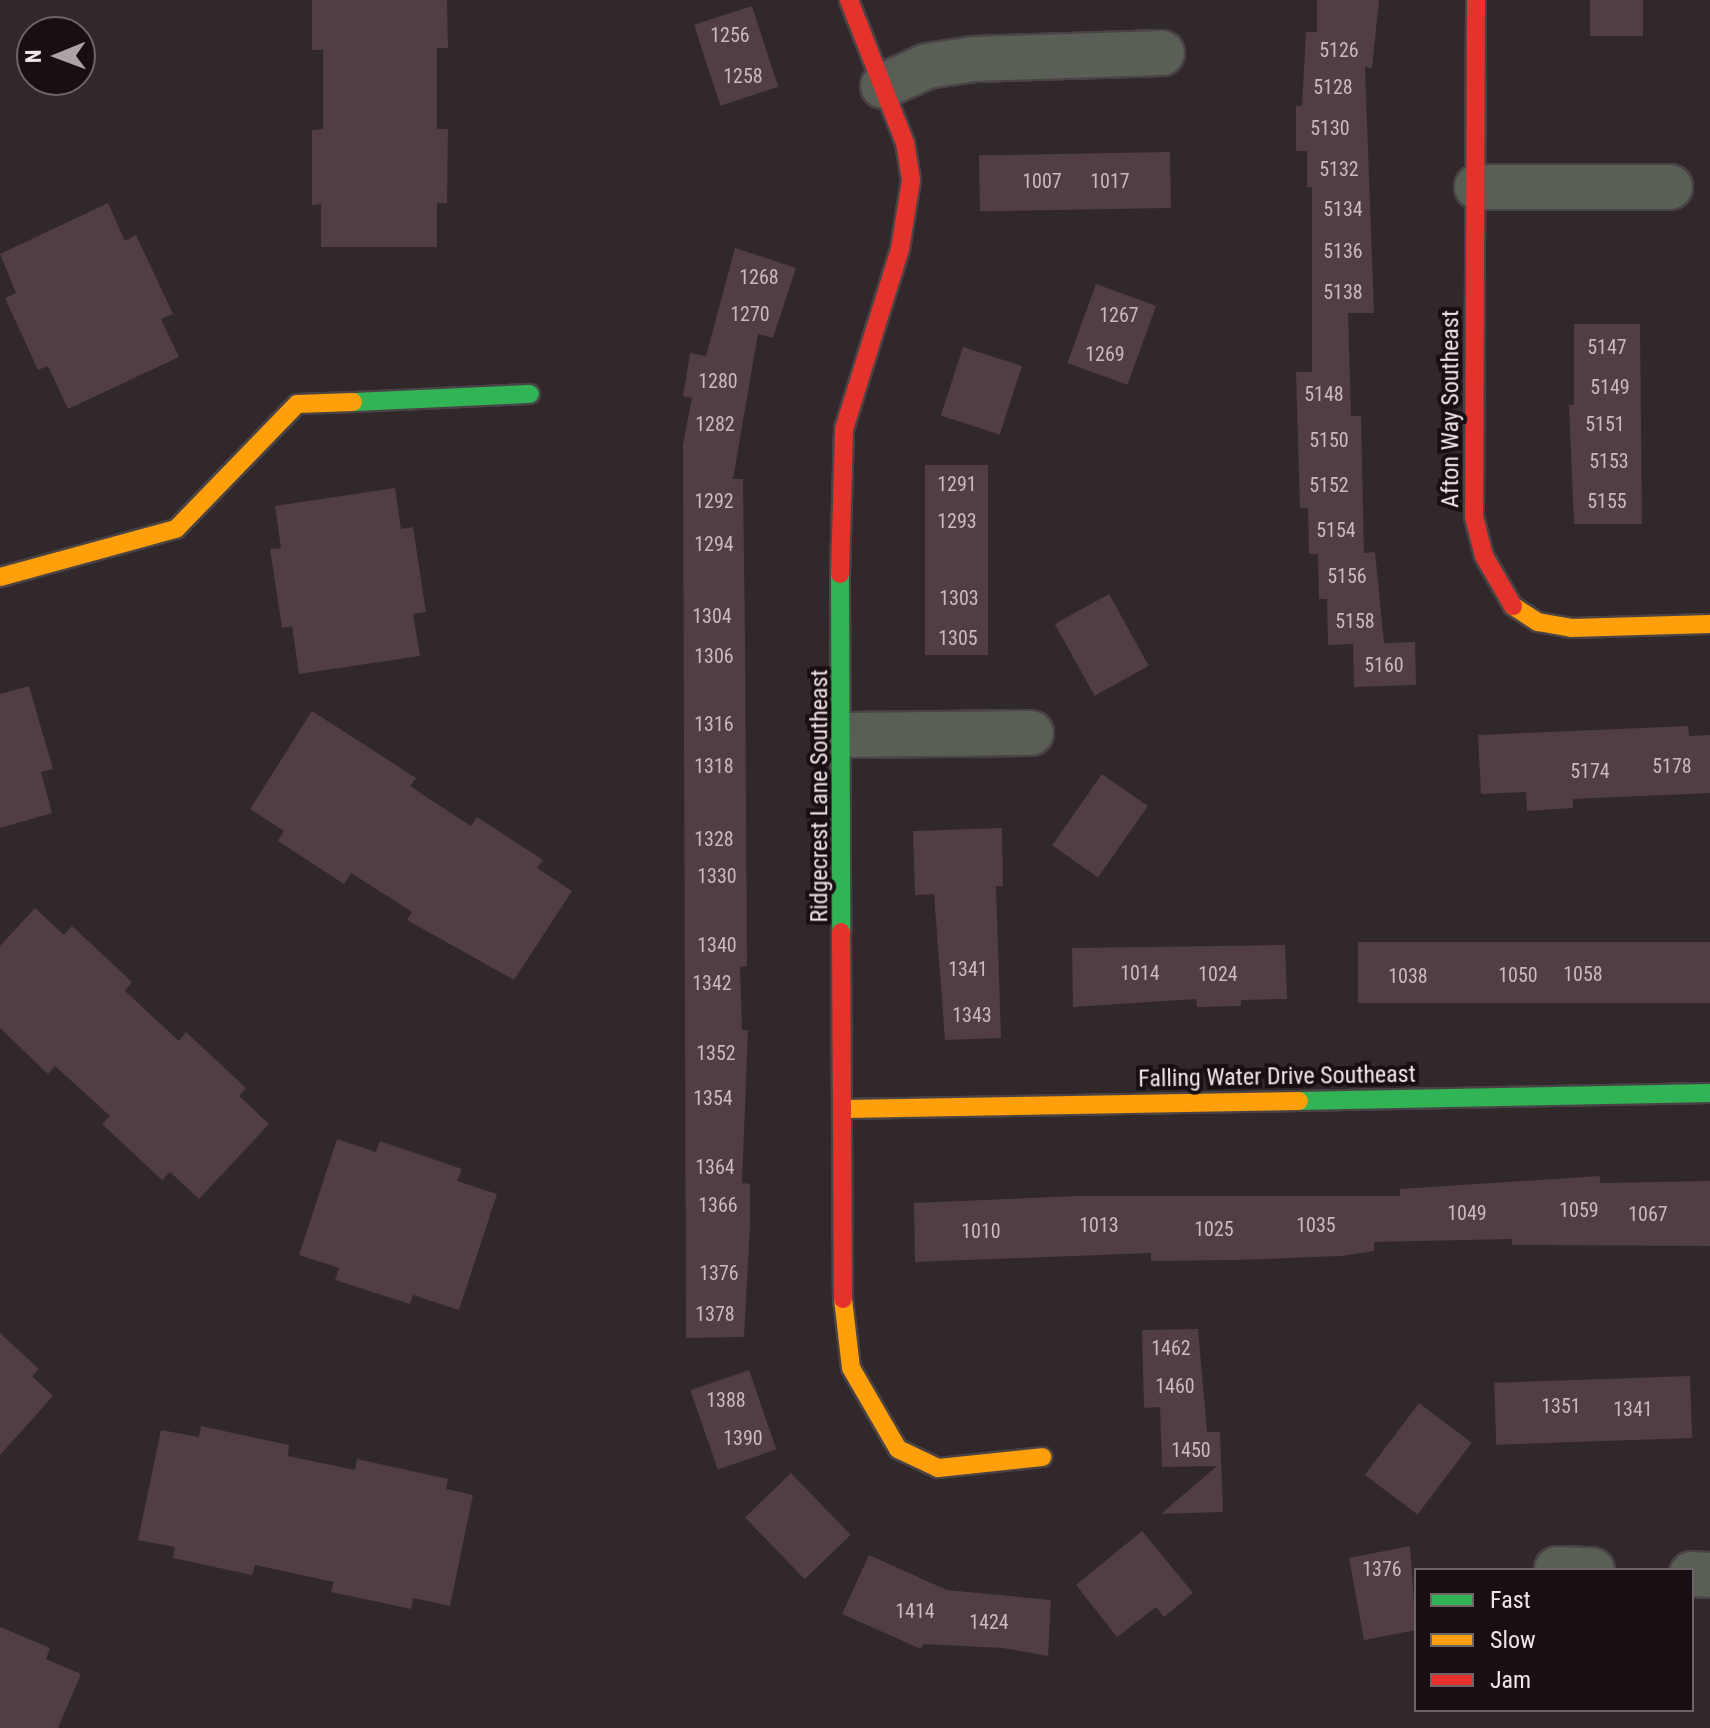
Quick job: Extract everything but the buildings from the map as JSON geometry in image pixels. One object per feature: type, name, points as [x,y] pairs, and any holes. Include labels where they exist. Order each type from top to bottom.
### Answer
[{"type":"street","name":"Ridgecrest Lane Southeast","points":[[849,0],[905,143],[910,208],[844,429],[845,1109],[842,1293],[851,1368],[873,1415],[898,1449],[938,1468],[1042,1457]]},
{"type":"street","name":"Afton Way Southeast","points":[[1476,0],[1474,517],[1497,583],[1514,607],[1538,622],[1571,628],[1710,624]]},
{"type":"street","points":[[883,86],[927,66],[974,59],[1162,53]]},
{"type":"street","points":[[1477,187],[1670,187]]},
{"type":"street","points":[[0,577],[176,529],[297,404],[530,394]]},
{"type":"street","points":[[845,735],[1031,733]]},
{"type":"street","name":"Falling Water Drive Southeast","points":[[845,1109],[1710,1093]]},
{"type":"traffic: fast","points":[[353,402],[530,394]]},
{"type":"traffic: fast","points":[[840,574],[841,932]]},
{"type":"traffic: fast","points":[[1299,1101],[1710,1093]]},
{"type":"traffic: slow","points":[[0,577],[176,529],[297,404],[353,402]]},
{"type":"traffic: slow","points":[[1513,606],[1538,622],[1571,628],[1710,624]]},
{"type":"traffic: slow","points":[[845,1109],[1299,1101]]},
{"type":"traffic: slow","points":[[843,1299],[851,1368],[898,1449],[938,1468],[1042,1457]]},
{"type":"traffic: jam","points":[[840,574],[844,429],[900,249],[911,180],[905,143],[849,0]]},
{"type":"traffic: jam","points":[[1476,0],[1474,517],[1484,556],[1513,606]]},
{"type":"traffic: jam","points":[[841,932],[843,1299]]}]
